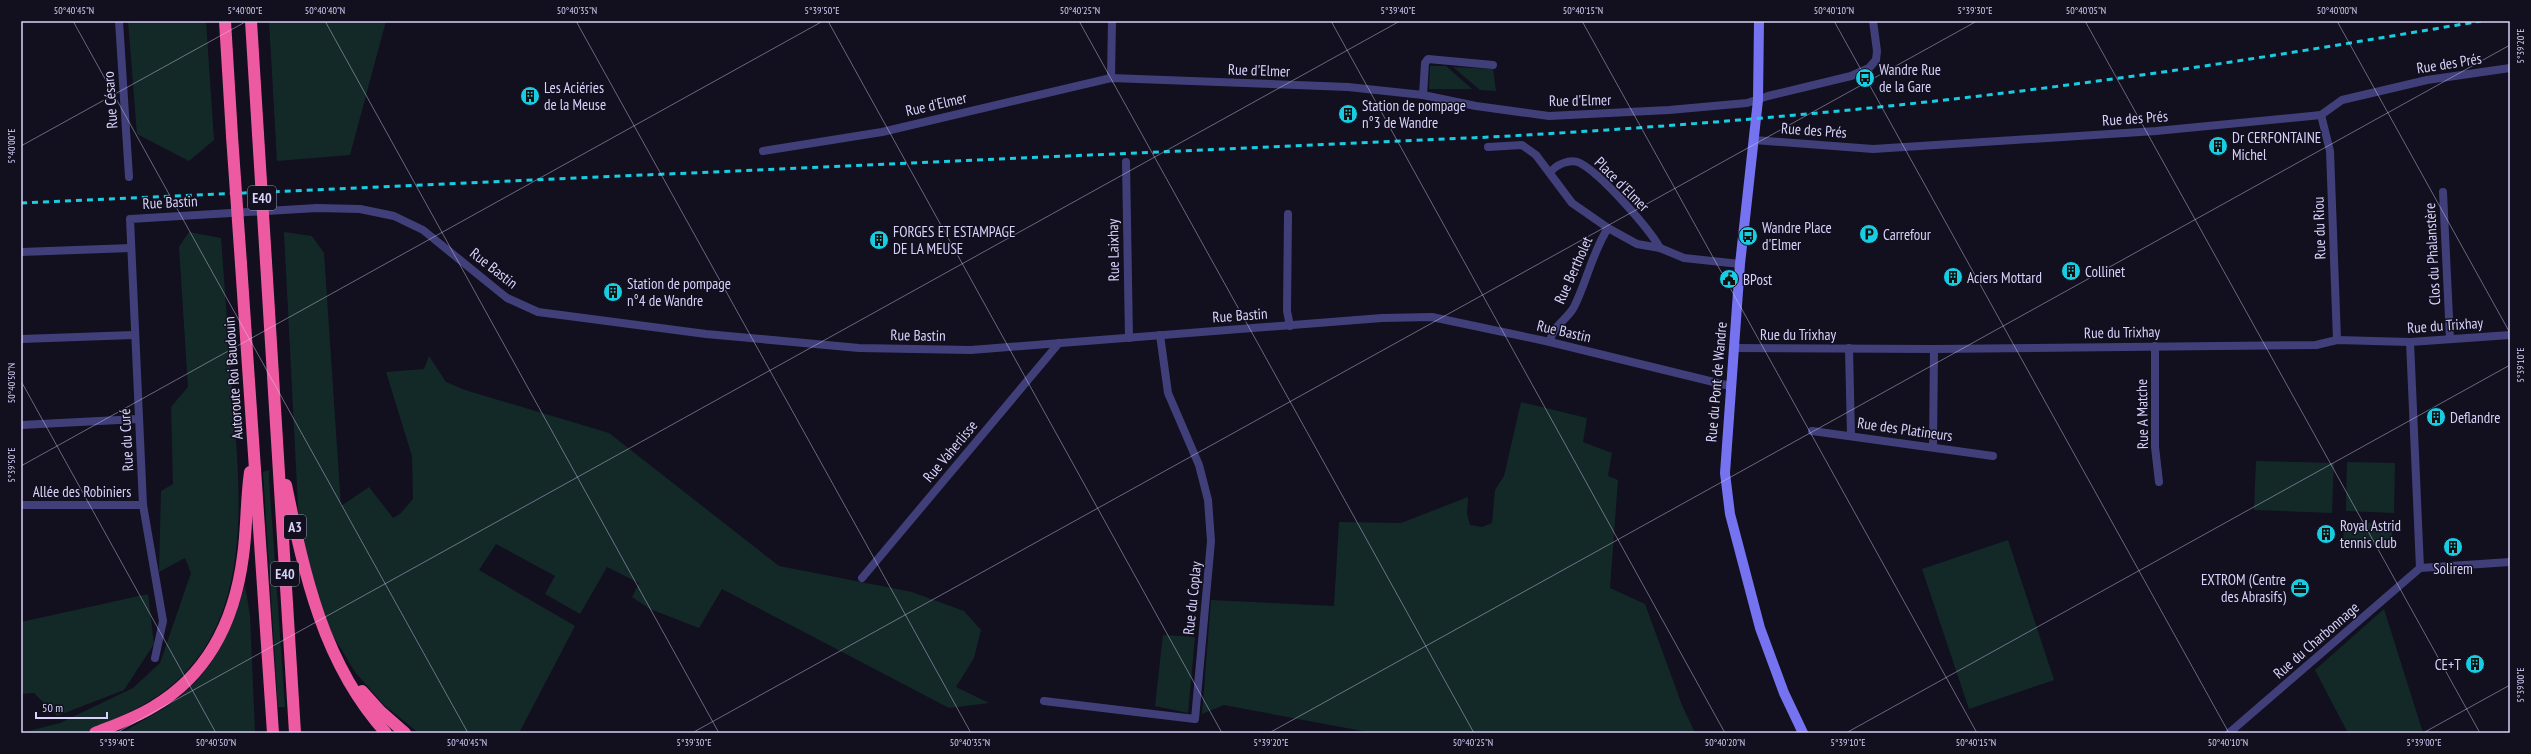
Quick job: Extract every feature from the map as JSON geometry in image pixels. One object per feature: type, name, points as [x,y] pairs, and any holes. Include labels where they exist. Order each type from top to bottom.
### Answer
[{"type":"highway","name":"Autoroute Roi Baudouin","points":[[225,21],[273,733]]},
{"type":"highway","name":"E40","points":[[251,21],[295,733]]},
{"type":"highway","name":"A3","points":[[277,440],[300,557],[318,613],[339,664],[357,695],[386,733]]},
{"type":"highway","points":[[107,733],[156,705],[186,683],[206,659],[223,632],[234,605],[240,573],[246,502],[254,447]]},
{"type":"highway","name":"A3","points":[[333,647],[366,696],[405,733]]},
{"type":"highway","points":[[95,733],[128,720]]},
{"type":"street","name":"Rue Césaro","points":[[119,21],[129,177]]},
{"type":"street","points":[[1111,78],[1112,21]]},
{"type":"street","name":"Rue du Pont de Wandre","points":[[1759,21],[1758,100],[1740,264],[1730,386],[1725,473],[1730,514],[1760,628],[1784,693],[1803,733]]},
{"type":"street","name":"Rue d'Elmer","points":[[763,151],[882,132],[1111,78],[1348,88],[1423,95],[1476,106],[1549,116],[1669,110],[1747,103],[1851,76],[1869,68],[1876,60],[1878,51],[1873,21]]},
{"type":"street","points":[[1423,95],[1426,63],[1428,59],[1493,65]]},
{"type":"street","name":"Rue des Prés","points":[[1754,140],[1873,149],[2156,131],[2321,115],[2342,100],[2427,80],[2510,68]]},
{"type":"street","name":"Rue du Riou","points":[[2321,115],[2330,151],[2337,340]]},
{"type":"street","points":[[1488,147],[1522,145],[1536,155],[1572,203],[1608,228],[1637,244],[1660,248],[1684,258],[1740,264]]},
{"type":"street","name":"Place d'Elmer","points":[[1550,173],[1554,167],[1561,164],[1573,161],[1579,162],[1597,176],[1653,236],[1660,248]]},
{"type":"street","name":"Rue Laixhay","points":[[1126,162],[1129,338]]},
{"type":"street","name":"Clos du Phalanstère","points":[[2443,192],[2450,339]]},
{"type":"street","name":"Rue Bastin","points":[[130,219],[317,208],[360,208],[394,216],[422,230],[507,298],[538,312],[706,334],[859,348],[971,350],[1382,318],[1432,317],[1550,342],[1730,386]]},
{"type":"street","points":[[1288,214],[1287,311],[1290,326]]},
{"type":"street","name":"Rue du Curé","points":[[130,219],[134,335],[143,505],[163,621],[155,658]]},
{"type":"street","name":"Rue Bertholet","points":[[1550,342],[1551,335],[1557,325],[1574,307],[1597,245],[1608,228]]},
{"type":"street","points":[[21,252],[131,248]]},
{"type":"street","points":[[21,339],[134,335]]},
{"type":"street","name":"Rue du Coplay","points":[[1044,701],[1195,719],[1211,534],[1208,500],[1200,465],[1168,393],[1160,335]]},
{"type":"street","name":"Rue du Trixhay","points":[[1733,348],[1934,349],[2316,345],[2337,340],[2410,342],[2510,335]]},
{"type":"street","points":[[2410,342],[2420,568],[2510,562]]},
{"type":"street","name":"Rue Vaherlisse","points":[[862,578],[1059,343]]},
{"type":"street","name":"Rue A Matche","points":[[2155,346],[2155,447],[2159,482]]},
{"type":"street","points":[[1849,348],[1851,436]]},
{"type":"street","points":[[1933,447],[1934,349]]},
{"type":"street","points":[[21,426],[138,419]]},
{"type":"street","name":"Rue des Platineurs","points":[[1812,431],[1993,456]]},
{"type":"street","name":"Allée des Robiniers","points":[[21,505],[143,505]]},
{"type":"street","name":"Rue du Charbonnage","points":[[2229,733],[2420,568]]},
{"type":"green space","points":[[128,21],[206,21],[214,140],[189,161],[137,134]]},
{"type":"green space","points":[[269,21],[386,21],[350,155],[277,161]]},
{"type":"green space","points":[[1430,66],[1446,66],[1472,89],[1429,89]]},
{"type":"green space","points":[[1453,67],[1493,69],[1496,91],[1480,90]]},
{"type":"green space","points":[[189,232],[221,238],[237,447],[237,538],[231,581],[218,622],[198,658],[167,689],[125,714],[81,733],[21,733],[60,723],[133,688],[160,663],[191,573],[185,558],[159,572],[161,491],[173,484],[171,407],[188,387],[179,247]]},
{"type":"green space","points":[[284,232],[312,236],[324,253],[341,506],[369,487],[393,518],[400,514],[413,499],[412,456],[386,372],[424,369],[429,356],[446,382],[465,390],[609,433],[779,566],[912,592],[964,611],[981,630],[974,658],[956,687],[989,703],[949,708],[722,589],[699,628],[650,609],[632,597],[639,583],[607,567],[580,614],[545,594],[555,576],[496,544],[479,570],[575,626],[519,733],[420,733],[415,730],[384,705],[355,672],[332,634],[319,601],[299,525]]},
{"type":"green space","points":[[1521,402],[1587,418],[1583,442],[1612,453],[1608,476],[1618,480],[1610,588],[1645,604],[1682,705],[1695,733],[1373,733],[1224,705],[1202,714],[1211,600],[1334,606],[1339,522],[1401,523],[1468,497],[1467,514],[1470,525],[1482,527],[1492,523],[1495,490],[1504,476]]},
{"type":"green space","points":[[2256,461],[2334,463],[2332,513],[2254,510]]},
{"type":"green space","points":[[2347,462],[2395,463],[2394,513],[2346,511]]},
{"type":"green space","points":[[269,470],[285,707],[278,707],[263,472]]},
{"type":"green space","points":[[2344,522],[2392,524],[2392,546],[2343,544]]},
{"type":"green space","points":[[2008,540],[2054,680],[1969,709],[1922,569]]},
{"type":"green space","points":[[245,585],[250,616],[255,733],[121,733],[166,707],[195,683],[207,669],[217,654],[233,621]]},
{"type":"green space","points":[[148,594],[154,644],[124,690],[57,716],[34,693],[21,694],[21,622]]},
{"type":"green space","points":[[2384,609],[2423,733],[2348,733],[2315,670]]},
{"type":"green space","points":[[1163,635],[1195,637],[1188,713],[1155,706]]},
{"type":"railway","points":[[21,203],[1491,137],[1641,128],[1791,116],[2015,92],[2237,61],[2481,21]]},
{"type":"place","name":"Wandre Rue de la Gare","points":[[1865,78]]},
{"type":"place","name":"Les Aciéries de la Meuse","points":[[530,96]]},
{"type":"place","name":"Station de pompage n°3 de Wandre","points":[[1348,114]]},
{"type":"place","name":"Dr CERFONTAINE Michel","points":[[2218,146]]},
{"type":"place","name":"Carrefour","points":[[1869,234]]},
{"type":"place","name":"Wandre Place d'Elmer","points":[[1748,236]]},
{"type":"place","name":"FORGES ET ESTAMPAGE DE LA MEUSE","points":[[879,240]]},
{"type":"place","name":"Collinet","points":[[2071,271]]},
{"type":"place","name":"Aciers Mottard","points":[[1953,277]]},
{"type":"place","name":"BPost","points":[[1729,279]]},
{"type":"place","name":"Station de pompage n°4 de Wandre","points":[[613,292]]},
{"type":"place","name":"Deflandre","points":[[2436,417]]},
{"type":"place","name":"Royal Astrid tennis club","points":[[2326,534]]},
{"type":"place","name":"Solirem","points":[[2453,547]]},
{"type":"place","name":"EXTROM (Centre des Abrasifs)","points":[[2300,588]]},
{"type":"place","name":"CE+T","points":[[2475,664]]}]
